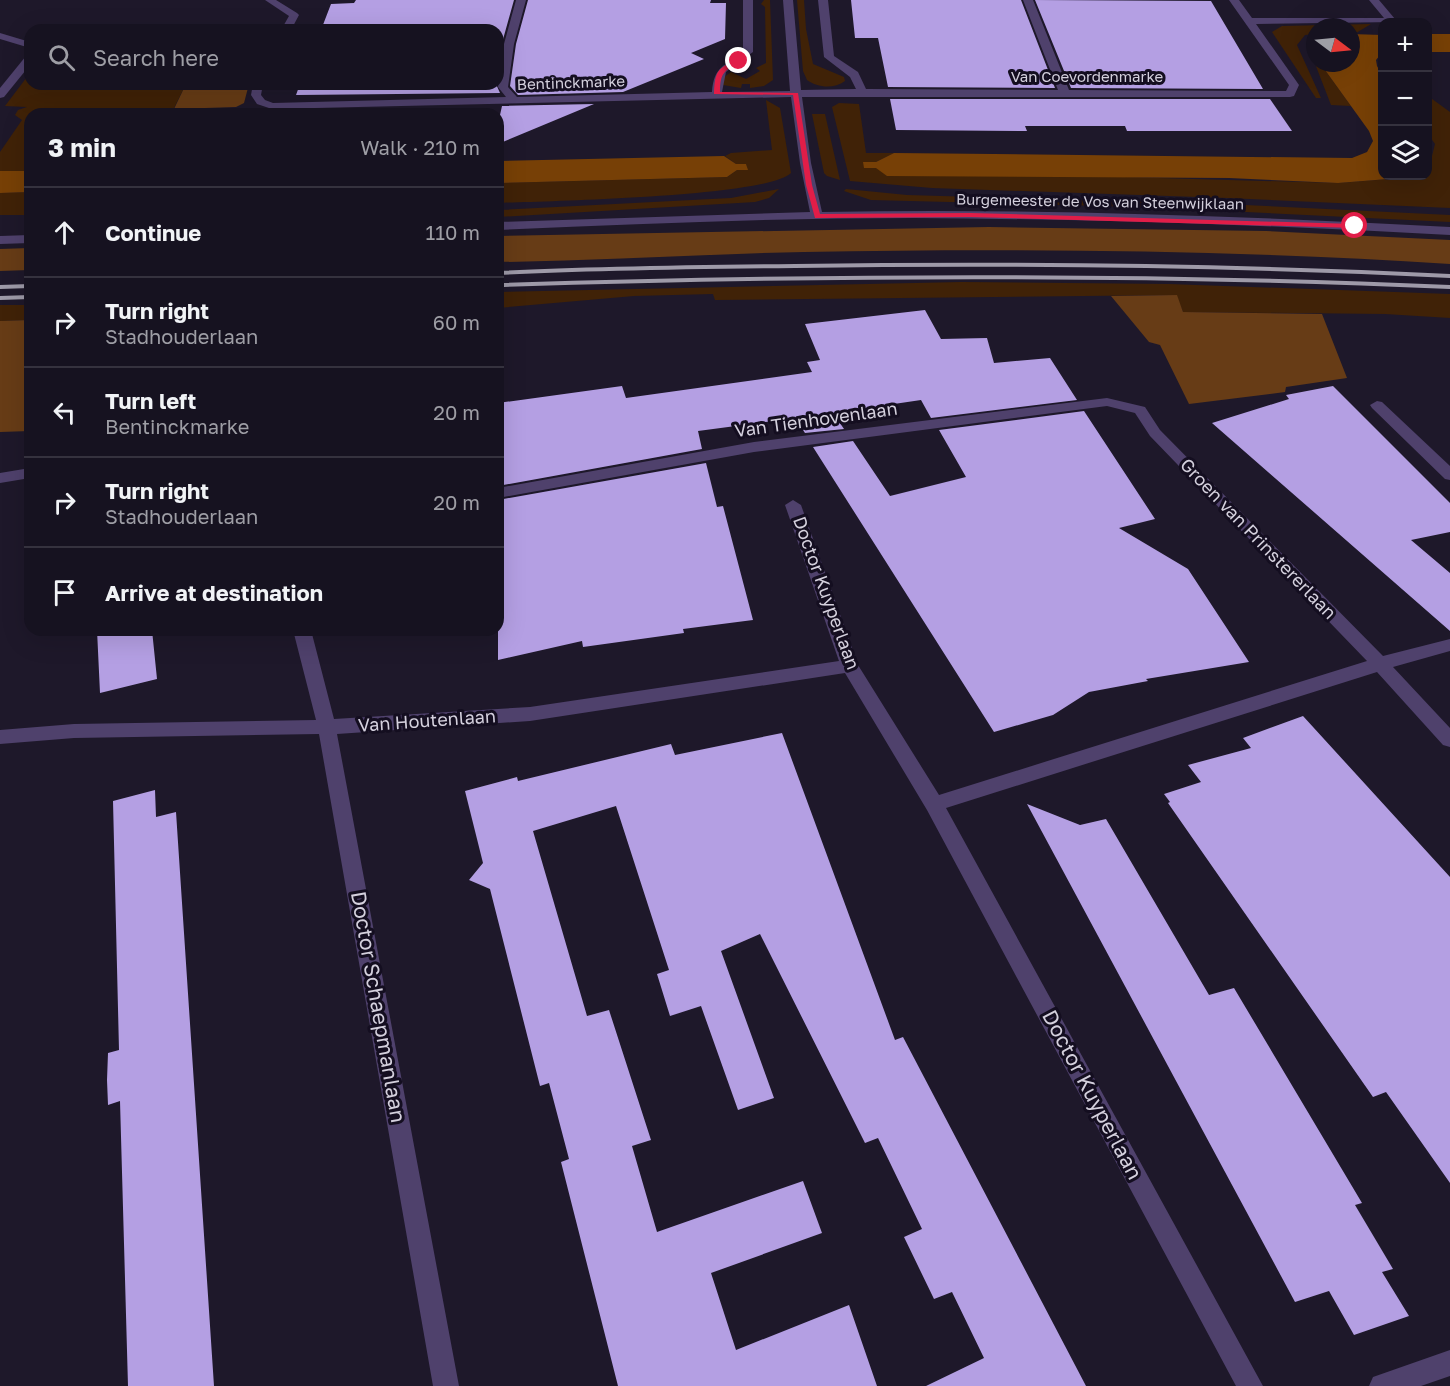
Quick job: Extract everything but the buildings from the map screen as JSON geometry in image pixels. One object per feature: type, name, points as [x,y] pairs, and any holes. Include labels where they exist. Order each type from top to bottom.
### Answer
[{"type":"street","points":[[270,0],[276,6],[294,15],[289,24]]},
{"type":"street","points":[[504,80],[509,44],[521,0]]},
{"type":"street","points":[[717,94],[718,77],[722,69],[739,61],[748,52],[747,0]]},
{"type":"street","points":[[788,0],[795,93],[809,185],[817,216]]},
{"type":"street","points":[[823,0],[829,57],[861,81],[862,92]]},
{"type":"street","points":[[1028,0],[1064,91]]},
{"type":"street","name":"Van Coevordenmarke","points":[[795,93],[1064,91],[1290,93],[1294,85],[1234,0]]},
{"type":"street","points":[[1247,21],[1392,21],[1374,0]]},
{"type":"street","points":[[0,36],[24,43]]},
{"type":"street","points":[[0,95],[24,65]]},
{"type":"street","points":[[504,88],[514,100]]},
{"type":"street","name":"Bentinckmarke","points":[[257,90],[256,95],[261,102],[272,106],[795,93]]},
{"type":"street","name":"Burgemeester de Vos van Steenwijklaan","points":[[504,226],[817,216],[970,215],[1136,218],[1450,231]]},
{"type":"street","points":[[0,240],[24,239]]},
{"type":"street","name":"Van Tienhovenlaan","points":[[504,492],[754,447],[1107,402],[1140,410]]},
{"type":"street","points":[[1377,405],[1450,475]]},
{"type":"street","name":"Groen van Prinstererlaan","points":[[1140,410],[1155,433],[1380,664],[1450,740]]},
{"type":"street","points":[[0,478],[24,474]]},
{"type":"street","name":"Doctor Kuyperlaan","points":[[793,506],[850,666],[934,804],[1250,1386]]},
{"type":"street","name":"Doctor Schaepmanlaan","points":[[304,636],[327,727],[446,1386]]},
{"type":"street","points":[[934,804],[1380,664],[1450,645]]},
{"type":"street","name":"Van Houtenlaan","points":[[0,737],[74,731],[327,727],[530,714],[850,666]]},
{"type":"street","points":[[1382,1386],[1450,1363]]},
{"type":"shaded area","points":[[764,0],[770,0],[773,80],[764,86],[750,88],[750,84],[742,84],[741,88],[723,85],[723,78],[731,72],[746,79],[760,71],[756,68],[766,63],[765,7],[761,4]]},
{"type":"shaded area","points":[[797,0],[804,0],[806,29],[813,64],[844,77],[845,81],[841,84],[816,85],[807,80],[803,71]]},
{"type":"shaded area","points":[[1360,24],[1371,24],[1360,31]]},
{"type":"shaded area","points":[[1306,25],[1306,35],[1297,45],[1306,65],[1306,72],[1309,72],[1321,98],[1316,98],[1272,32],[1282,26]]},
{"type":"shaded area","points":[[1360,34],[1378,35],[1378,58],[1376,60],[1378,68],[1378,180],[1338,183],[1229,178],[887,176],[876,168],[864,168],[863,162],[876,162],[894,153],[1352,158],[1367,152],[1373,141],[1369,131],[1326,72],[1360,72]]},
{"type":"shaded area","points":[[1432,34],[1450,34],[1450,52],[1432,52]]},
{"type":"shaded area","points":[[1318,72],[1326,72],[1351,106],[1331,105]]},
{"type":"shaded area","points":[[24,81],[24,90],[183,90],[174,108],[5,106]]},
{"type":"shaded area","points":[[183,90],[247,90],[244,103],[236,107],[174,108]]},
{"type":"shaded area","points":[[1432,99],[1450,112],[1450,208],[932,188],[850,181],[832,107],[839,103],[859,104],[866,153],[894,153],[876,162],[864,162],[1090,176],[1338,183],[1378,180],[1432,180],[1432,156],[1435,144],[1432,140]]},
{"type":"shaded area","points":[[766,100],[780,108],[791,173],[773,181],[742,188],[700,193],[504,203],[504,183],[727,177],[737,170],[747,170],[746,164],[736,164],[725,156],[731,153],[772,150]]},
{"type":"shaded area","points":[[24,108],[24,171],[0,171],[0,152],[22,120],[15,115],[18,110]]},
{"type":"shaded area","points":[[812,114],[825,114],[840,180],[824,173]]},
{"type":"shaded area","points":[[724,156],[736,164],[746,164],[748,170],[737,170],[727,177],[504,183],[504,161]]},
{"type":"shaded area","points":[[0,171],[24,171],[24,192],[0,193]]},
{"type":"shaded area","points":[[779,189],[769,198],[755,202],[504,217],[504,210],[731,198]]},
{"type":"shaded area","points":[[846,189],[907,195],[1223,204],[1450,215],[1450,222],[1144,207],[871,200],[844,191]]},
{"type":"shaded area","points":[[24,192],[24,215],[0,215],[0,193]]},
{"type":"shaded area","points":[[989,227],[1266,231],[1450,240],[1450,264],[1208,253],[1047,250],[804,252],[504,262],[504,236]]},
{"type":"shaded area","points":[[24,248],[24,270],[0,271],[0,249]]},
{"type":"shaded area","points":[[962,282],[1169,284],[1450,294],[1450,318],[1385,314],[1183,312],[1176,295],[715,300],[713,294],[634,296],[504,307],[504,292]]},
{"type":"shaded area","points":[[1177,295],[1183,312],[1322,314],[1347,378],[1286,387],[1285,392],[1189,404],[1160,345],[1149,342],[1111,296]]},
{"type":"shaded area","points":[[0,305],[24,305],[24,320],[0,321]]},
{"type":"shaded area","points":[[24,320],[24,431],[0,432],[0,321]]},
{"type":"railway","points":[[504,273],[684,267],[1041,265],[1286,269],[1450,276]]},
{"type":"railway","points":[[504,285],[736,279],[974,277],[1212,279],[1450,287]]},
{"type":"railway","points":[[0,287],[24,286]]},
{"type":"railway","points":[[0,298],[24,297]]},
{"type":"route","points":[[739,61],[722,69],[718,77],[717,94],[795,93],[809,185],[817,216],[970,215],[1355,226]]}]
